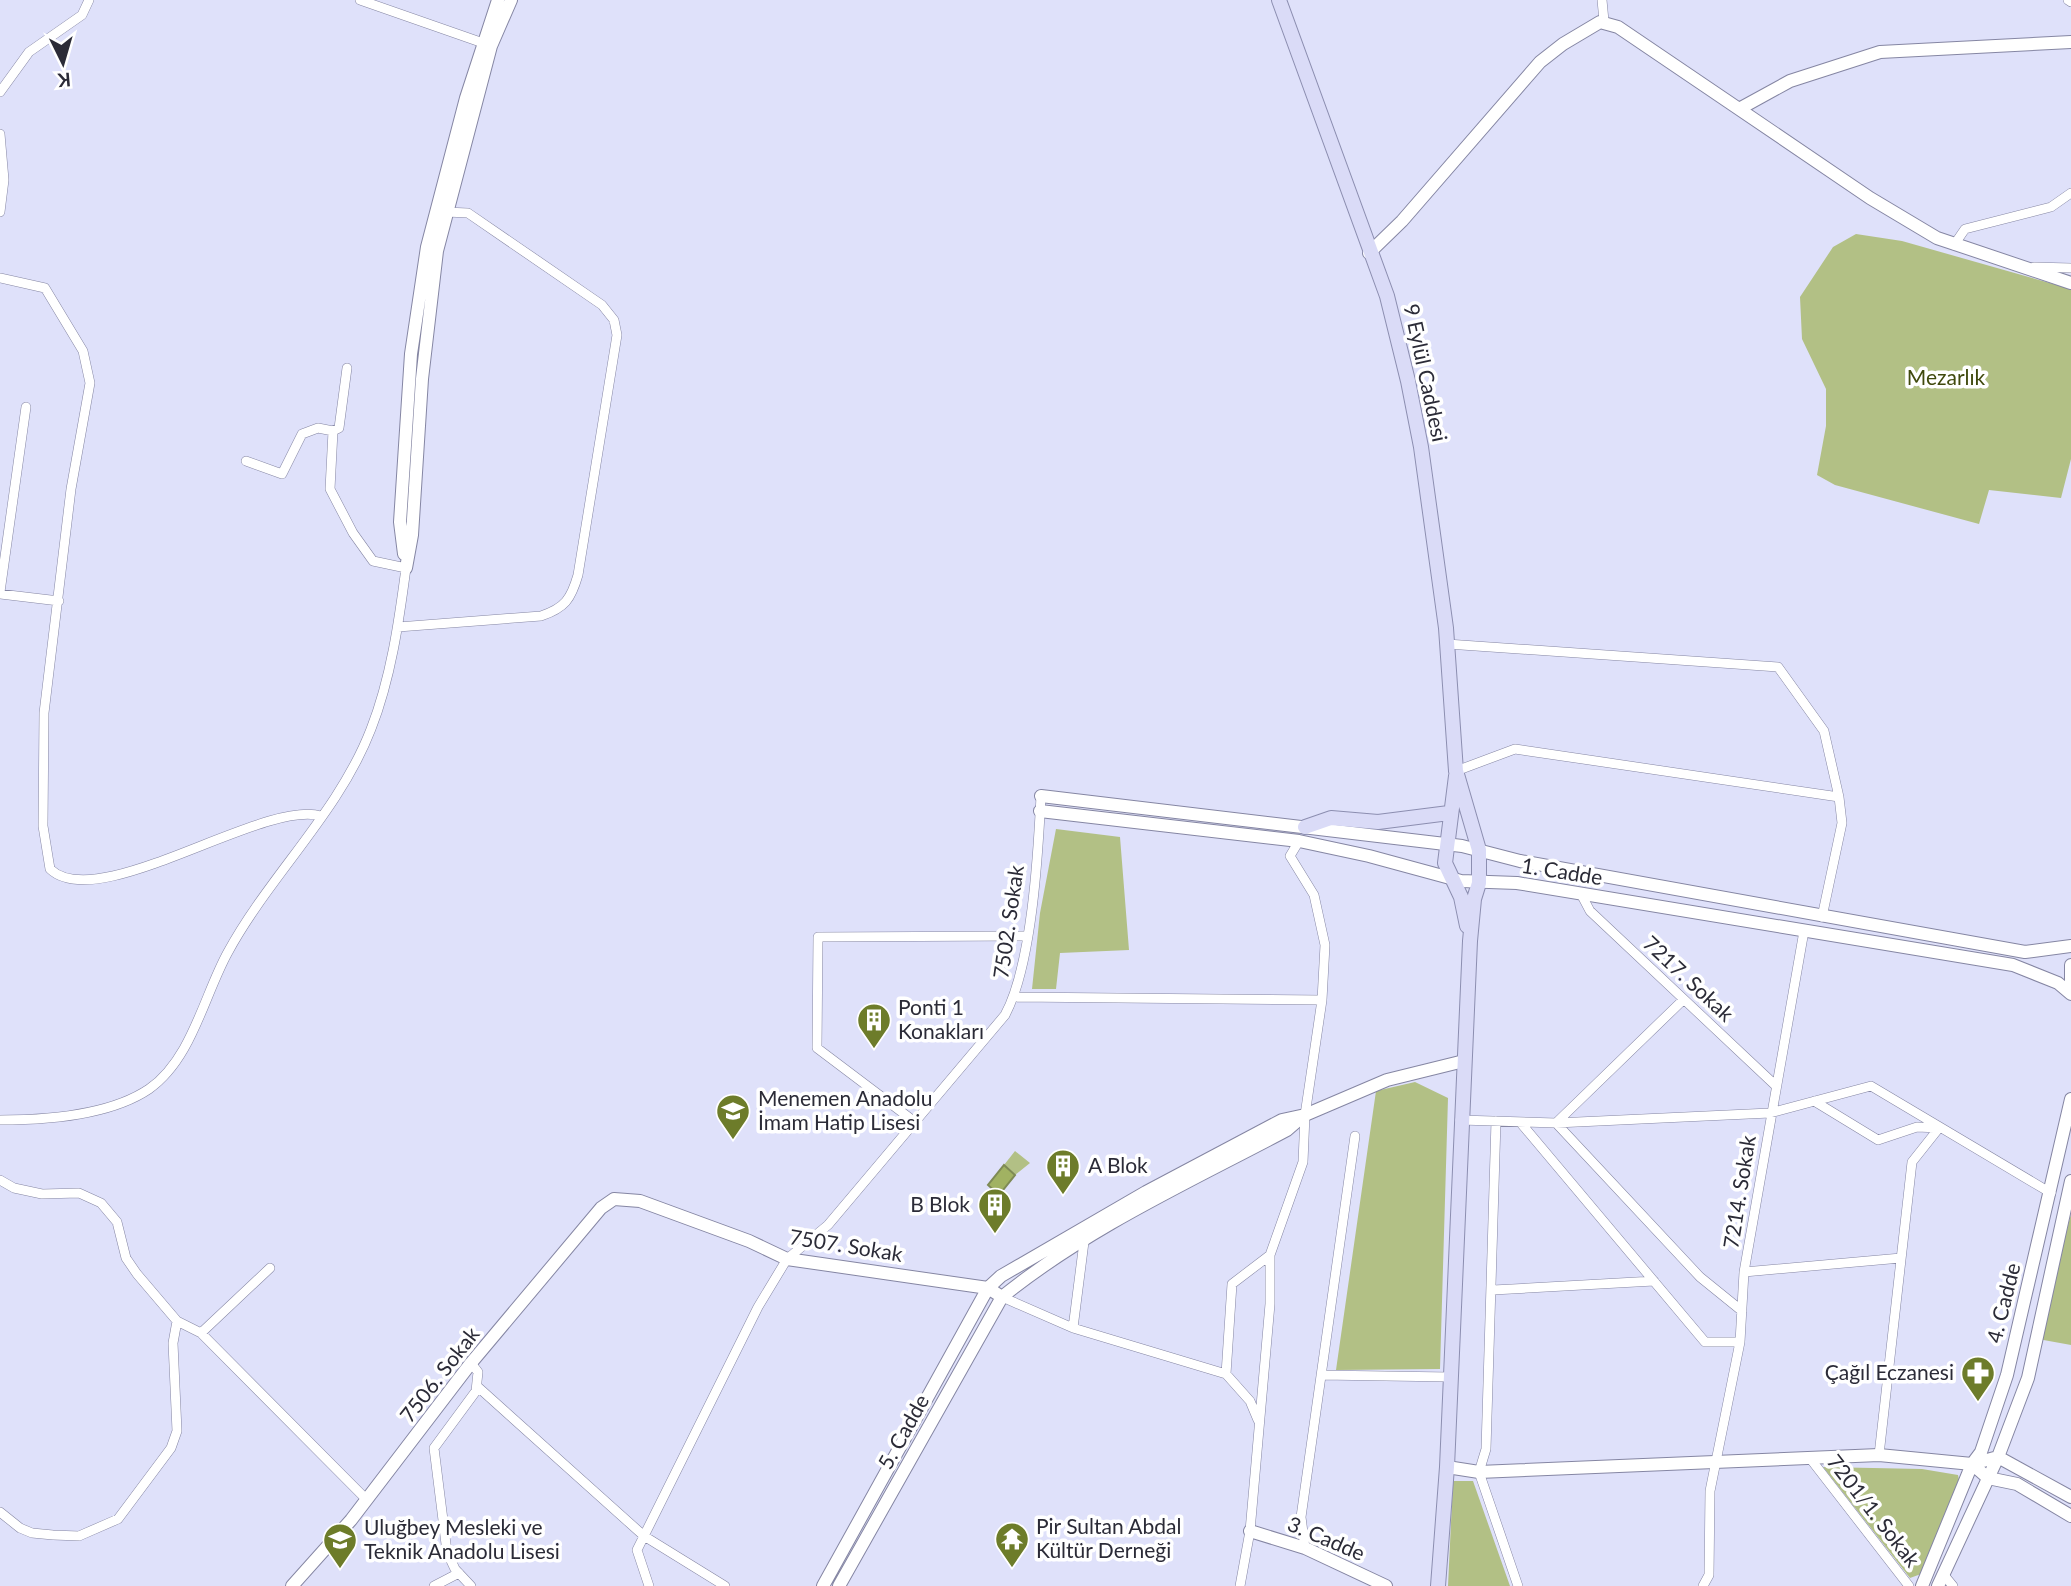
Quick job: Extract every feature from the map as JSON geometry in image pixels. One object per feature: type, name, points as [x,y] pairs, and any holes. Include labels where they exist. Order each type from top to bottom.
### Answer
[{"type":"main road","name":"9 Eylül Caddesi","points":[[1279,0],[1369,253],[1387,296],[1413,407],[1447,644],[1457,771],[1479,850],[1479,883],[1474,899],[1470,941],[1460,1120],[1447,1467],[1438,1586]]},
{"type":"main road","name":"9 Eylül Caddesi","points":[[1457,771],[1449,813],[1445,863],[1461,897],[1470,941]]},
{"type":"main road","points":[[1302,834],[1331,818],[1378,822],[1449,813]]},
{"type":"street","points":[[0,92],[29,52],[82,15],[89,0]]},
{"type":"street","points":[[360,0],[487,45]]},
{"type":"street","points":[[0,1120],[108,1107],[149,1088],[162,1077],[194,1026],[228,951],[321,816],[371,729],[398,627],[412,535],[422,379],[432,289],[446,212],[497,0]]},
{"type":"street","points":[[406,568],[400,522],[411,354],[427,247],[487,45],[511,0]]},
{"type":"street","points":[[1602,0],[1604,21]]},
{"type":"street","points":[[1369,253],[1402,221],[1540,62],[1569,40],[1604,21]]},
{"type":"street","points":[[1604,21],[1870,198],[1954,244],[2071,283]]},
{"type":"street","points":[[1739,109],[1790,81],[1880,52],[2071,41]]},
{"type":"street","points":[[0,134],[4,180],[0,212]]},
{"type":"street","points":[[2051,207],[2071,193]]},
{"type":"street","points":[[1954,244],[1965,229],[1977,224],[2071,203]]},
{"type":"street","points":[[398,627],[541,615],[560,610],[571,598],[579,575],[617,335],[614,320],[602,305],[468,213],[446,212]]},
{"type":"street","points":[[2027,267],[2071,268]]},
{"type":"street","points":[[0,278],[45,288],[83,351],[90,383],[69,506],[44,713],[45,850],[50,869],[55,874],[71,880],[132,871],[292,814],[321,816]]},
{"type":"street","points":[[246,461],[282,474],[302,434],[318,428],[333,431],[339,428],[347,368]]},
{"type":"street","points":[[26,407],[0,593],[59,601]]},
{"type":"street","points":[[333,431],[330,489],[353,533],[373,561],[406,568]]},
{"type":"street","points":[[1447,644],[1778,667],[1824,731],[1839,797],[1842,823],[1822,917]]},
{"type":"street","points":[[1457,771],[1515,750],[1839,797]]},
{"type":"street","name":"1. Cadde","points":[[1041,796],[1302,834],[1450,878],[1479,883],[1517,883],[2013,965],[2058,983],[2071,994]]},
{"type":"street","name":"7502. Sokak","points":[[786,1259],[828,1225],[1005,1015],[1015,997],[1027,936],[1041,796]]},
{"type":"street","name":"1. Cadde","points":[[1040,811],[1479,850],[1822,917],[2025,952],[2071,946]]},
{"type":"street","points":[[1240,1586],[1250,1531],[1270,1304],[1270,1255],[1303,1162],[1305,1115],[1322,1000],[1325,945],[1314,895],[1290,856],[1302,834]]},
{"type":"street","name":"7217. Sokak","points":[[1581,894],[1590,911],[1776,1085]]},
{"type":"street","name":"7214. Sokak","points":[[1703,1586],[1709,1575],[1710,1491],[1740,1342],[1744,1272],[1804,931]]},
{"type":"street","points":[[915,1122],[817,1048],[818,937],[1027,936]]},
{"type":"street","points":[[2071,965],[2071,989]]},
{"type":"street","points":[[1015,997],[1322,1000]]},
{"type":"street","points":[[1556,1123],[1683,1000]]},
{"type":"street","points":[[824,1586],[988,1288],[1001,1276],[1146,1192],[1282,1120],[1305,1115],[1387,1080],[1464,1061]]},
{"type":"street","points":[[1460,1120],[1556,1123],[1770,1113],[1871,1086],[1940,1128],[2052,1186],[2071,1184]]},
{"type":"street","name":"4. Cadde","points":[[1922,1586],[1972,1464],[1981,1452],[2007,1375],[2071,1099]]},
{"type":"street","points":[[1814,1101],[1878,1140],[1917,1127],[1940,1128]]},
{"type":"street","points":[[1002,1297],[1084,1242],[1287,1130],[1305,1115]]},
{"type":"street","points":[[1496,1121],[1493,1290],[1486,1449],[1479,1472],[1518,1586]]},
{"type":"street","points":[[1520,1122],[1705,1342],[1740,1342]]},
{"type":"street","points":[[1556,1123],[1700,1277],[1742,1311]]},
{"type":"street","points":[[1879,1455],[1912,1162],[1940,1128]]},
{"type":"street","points":[[1305,1548],[1301,1517],[1355,1136]]},
{"type":"street","points":[[0,1180],[14,1188],[42,1194],[79,1193],[101,1203],[117,1222],[126,1258],[177,1321],[201,1333],[367,1500]]},
{"type":"street","name":"4. Cadde","points":[[1941,1580],[1998,1457],[2028,1378],[2071,1184]]},
{"type":"street","name":"7507. Sokak","points":[[625,1198],[749,1241],[786,1259],[988,1288]]},
{"type":"street","name":"7506. Sokak","points":[[292,1586],[367,1500],[471,1363],[601,1208],[614,1199],[625,1198]]},
{"type":"street","points":[[1073,1328],[1084,1242]]},
{"type":"street","points":[[1226,1374],[1232,1284],[1270,1255]]},
{"type":"street","points":[[1744,1272],[1901,1258]]},
{"type":"street","points":[[649,1586],[637,1550],[758,1307],[786,1259]]},
{"type":"street","points":[[201,1333],[270,1268]]},
{"type":"street","points":[[1493,1290],[1654,1281]]},
{"type":"street","points":[[988,1288],[1002,1297],[1073,1328],[1226,1374],[1250,1401],[1259,1422]]},
{"type":"street","name":"5. Cadde","points":[[839,1586],[1002,1297]]},
{"type":"street","points":[[0,1512],[20,1528],[32,1533],[53,1535],[79,1536],[118,1519],[171,1448],[177,1432],[173,1343],[177,1321]]},
{"type":"street","points":[[471,1363],[478,1371],[478,1387],[434,1448],[447,1552],[459,1573],[471,1586]]},
{"type":"street","points":[[1321,1375],[1450,1377]]},
{"type":"street","points":[[478,1387],[644,1536],[725,1586]]},
{"type":"street","points":[[1447,1467],[1479,1472],[1879,1455],[1972,1464],[1998,1457],[2071,1497]]},
{"type":"street","name":"7201/1. Sokak","points":[[1809,1457],[1909,1586]]},
{"type":"street","points":[[1972,1464],[1988,1478],[2017,1484],[2071,1516]]},
{"type":"street","name":"3. Cadde","points":[[1250,1531],[1305,1548],[1386,1586]]},
{"type":"street","points":[[434,1586],[459,1573]]},
{"type":"street","points":[[1941,1580],[1953,1586]]},
{"type":"green space","name":"Mezarlık","points":[[1856,234],[1902,241],[2071,289],[2071,459],[2061,498],[1989,490],[1979,524],[1835,485],[1817,475],[1826,426],[1826,389],[1802,339],[1800,297],[1833,247]]},
{"type":"green space","points":[[1056,829],[1120,837],[1129,950],[1060,953],[1056,989],[1032,989],[1040,913]]},
{"type":"green space","points":[[1415,1082],[1448,1098],[1440,1369],[1336,1370],[1376,1091]]},
{"type":"green space","points":[[1015,1151],[1030,1163],[1015,1175],[1004,1165]]},
{"type":"green space","points":[[2071,1214],[2071,1345],[2038,1339]]},
{"type":"green space","points":[[1823,1467],[1922,1469],[1958,1475],[1960,1485],[1921,1574],[1910,1578]]},
{"type":"green space","points":[[1453,1481],[1473,1481],[1510,1586],[1448,1586]]},
{"type":"shaded area","points":[[1004,1165],[1015,1175],[999,1195],[988,1185]]},
{"type":"place","name":"Ponti 1 Konakları","points":[[874,1050]]},
{"type":"place","name":"Menemen Anadolu İmam Hatip Lisesi","points":[[733,1141]]},
{"type":"place","name":"A Blok","points":[[1063,1196]]},
{"type":"place","name":"B Blok","points":[[995,1235]]},
{"type":"place","name":"Çağıl Eczanesi","points":[[1978,1403]]},
{"type":"place","name":"Pir Sultan Abdal Kültür Derneği","points":[[1012,1569]]},
{"type":"place","name":"Uluğbey Mesleki ve Teknik Anadolu Lisesi","points":[[340,1570]]}]
